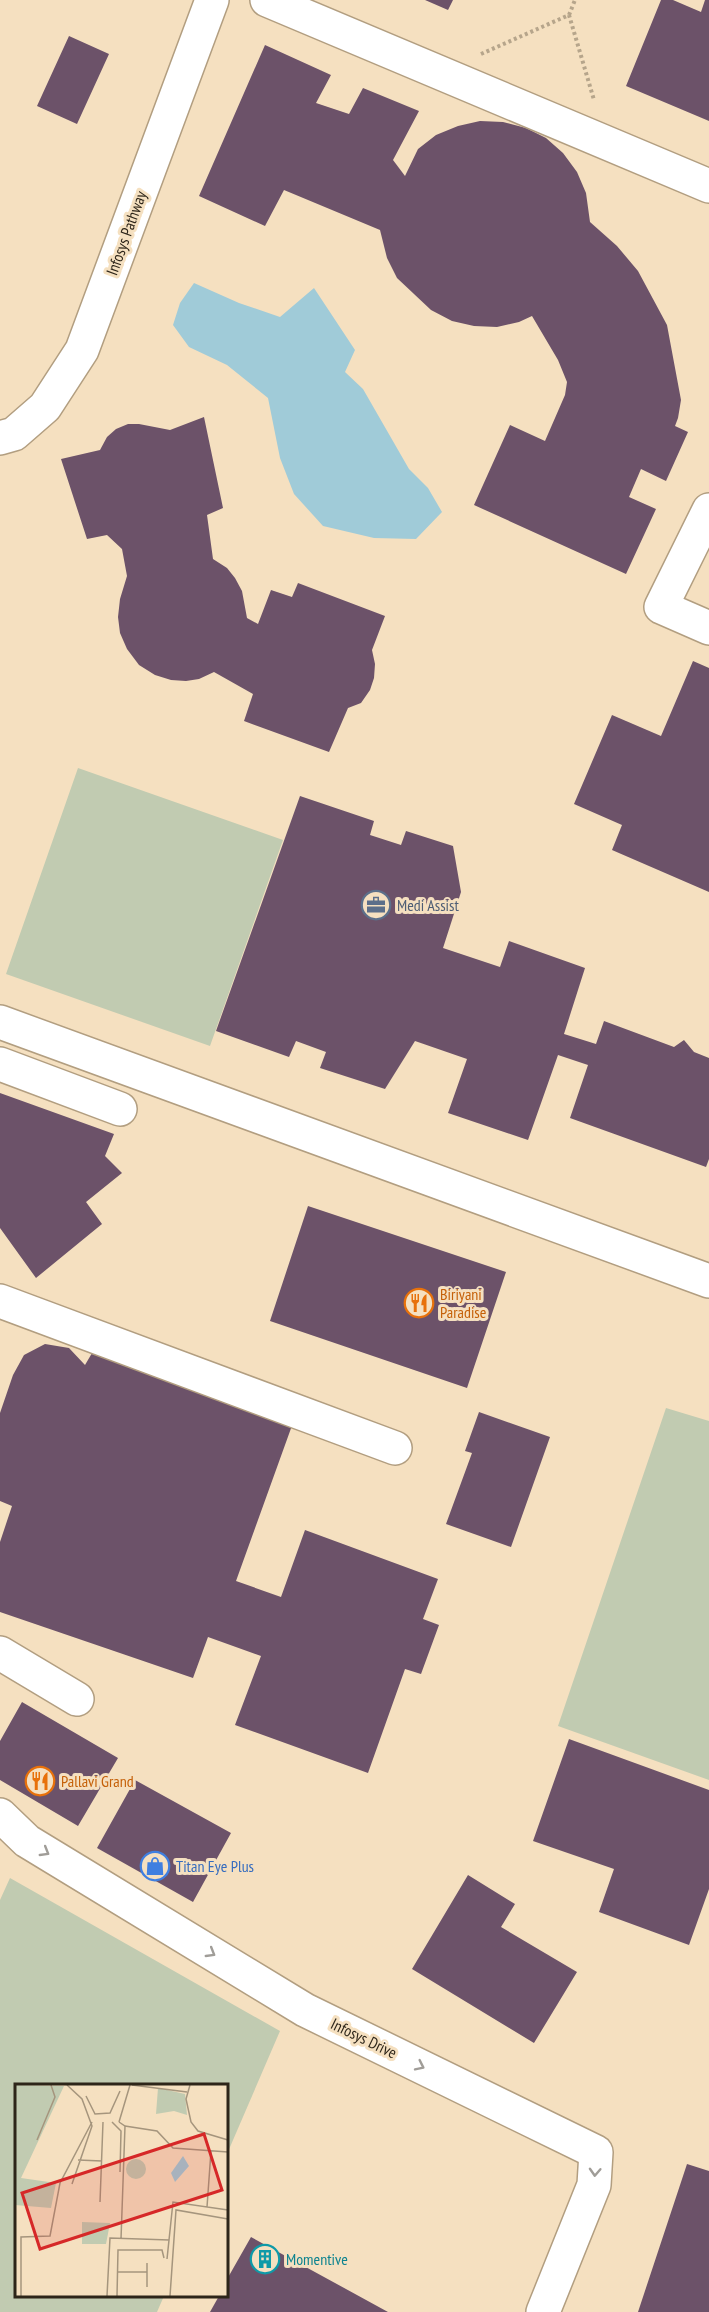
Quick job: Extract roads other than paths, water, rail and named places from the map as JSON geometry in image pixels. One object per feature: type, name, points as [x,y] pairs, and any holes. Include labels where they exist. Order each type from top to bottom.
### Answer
[{"type":"street","name":"Infosys Pathway","points":[[0,438],[14,434],[45,407],[82,350],[212,0]]},
{"type":"street","points":[[267,0],[709,186]]},
{"type":"street","points":[[709,510],[661,607],[709,628]]},
{"type":"street","points":[[0,1022],[709,1281]]},
{"type":"street","points":[[0,1064],[120,1108]]},
{"type":"street","points":[[0,1301],[395,1448]]},
{"type":"street","points":[[0,1653],[77,1699]]},
{"type":"street","name":"Infosys Drive","points":[[0,1815],[27,1841],[305,2010],[596,2152],[594,2185],[543,2312]]},
{"type":"water","points":[[194,283],[239,303],[280,317],[314,288],[355,350],[345,372],[363,389],[409,469],[428,488],[442,512],[416,539],[374,538],[323,526],[294,494],[280,458],[268,398],[227,365],[189,347],[173,325],[180,303]]},
{"type":"place","name":"Medi Assist","points":[[376,905]]},
{"type":"place","name":"Biriyani Paradise","points":[[419,1303]]},
{"type":"place","name":"Pallavi Grand","points":[[40,1781]]},
{"type":"place","name":"Titan Eye Plus","points":[[155,1866]]},
{"type":"place","name":"Momentive","points":[[265,2259]]}]
